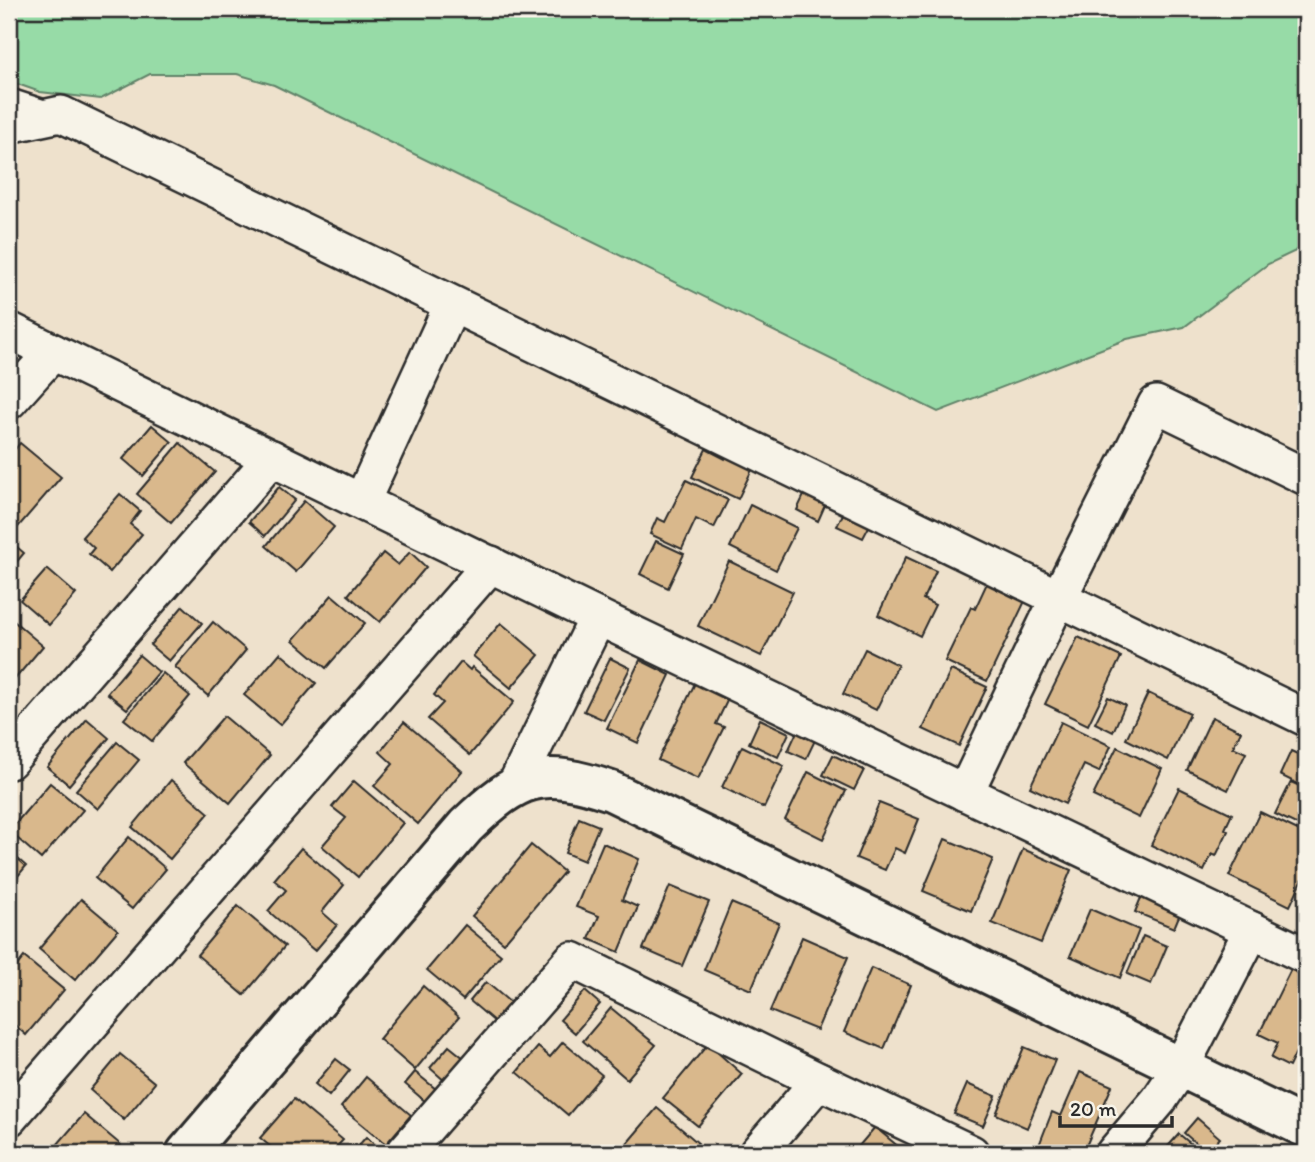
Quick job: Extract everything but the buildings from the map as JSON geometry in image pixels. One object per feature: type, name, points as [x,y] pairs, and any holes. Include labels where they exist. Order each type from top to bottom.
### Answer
[{"type":"street","points":[[9,125],[61,114],[1306,718]]},
{"type":"street","points":[[362,501],[452,305]]},
{"type":"street","points":[[9,330],[598,617],[1306,956]]},
{"type":"street","points":[[9,401],[52,352]]},
{"type":"street","points":[[965,793],[1156,404],[1306,477]]},
{"type":"street","points":[[9,761],[272,458]]},
{"type":"street","points":[[9,1118],[491,564]]},
{"type":"street","points":[[514,786],[598,617]]},
{"type":"street","points":[[186,1153],[466,826],[514,786],[545,777],[566,778],[611,791],[1306,1128]]},
{"type":"street","points":[[1114,1153],[1159,1100],[1181,1067],[1252,930]]},
{"type":"street","points":[[404,1153],[572,960],[971,1153]]},
{"type":"street","points":[[757,1153],[819,1081]]},
{"type":"lane","points":[[9,97],[61,114]]},
{"type":"green space","points":[[9,9],[1306,9],[1306,246],[1268,264],[1184,327],[1127,339],[938,412],[274,85],[237,74],[150,74],[101,99],[40,92],[9,81]]}]
